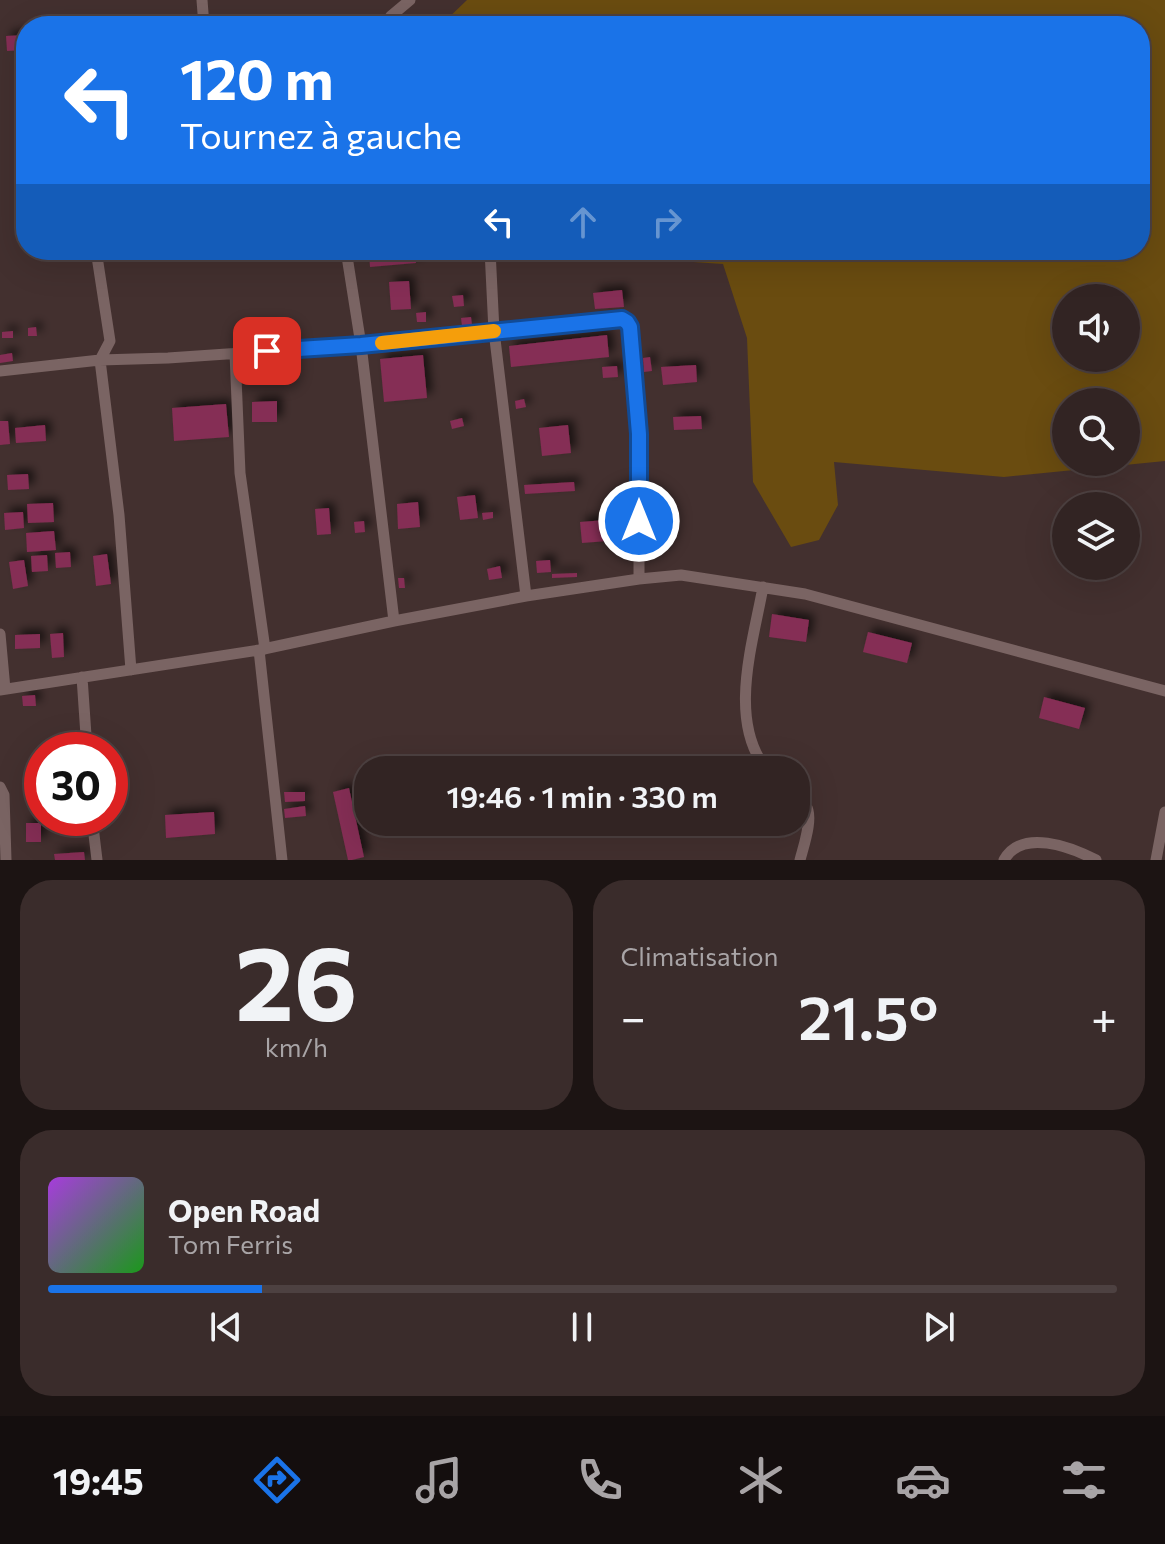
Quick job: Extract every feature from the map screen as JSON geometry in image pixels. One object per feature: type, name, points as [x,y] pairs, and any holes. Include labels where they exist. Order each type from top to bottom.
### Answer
[{"type":"street","points":[[391,16],[410,0]]},
{"type":"street","points":[[98,260],[110,341],[100,360],[119,515],[131,670]]},
{"type":"street","points":[[348,260],[361,345],[394,621]]},
{"type":"street","points":[[490,260],[494,331],[526,596]]},
{"type":"street","points":[[0,371],[100,360],[361,345],[622,319],[630,327],[639,434],[639,579]]},
{"type":"street","points":[[235,353],[240,473],[262,649],[282,860]]},
{"type":"street","points":[[0,634],[2,689],[262,649],[526,596],[681,575],[805,594],[1165,691]]},
{"type":"street","points":[[757,756],[747,730],[745,683],[763,587]]},
{"type":"street","points":[[82,677],[86,732]]},
{"type":"street","points":[[0,787],[4,795],[6,860]]},
{"type":"street","points":[[1156,860],[1165,812]]},
{"type":"street","points":[[94,836],[97,860]]},
{"type":"street","points":[[800,860],[806,836]]},
{"type":"street","points":[[1004,860],[1016,848],[1034,843],[1056,844],[1096,860]]},
{"type":"shaded area","points":[[467,0],[1165,0],[1165,461],[1140,463],[1140,388],[1052,388],[1052,472],[1004,477],[834,462],[838,505],[819,540],[791,547],[753,482],[747,338],[723,264],[663,260],[1150,260],[1150,16],[450,16]]},
{"type":"building","points":[[6,36],[16,36],[16,51],[7,51]]},
{"type":"building","points":[[369,260],[416,260],[416,263],[370,267]]},
{"type":"building","points":[[409,281],[411,309],[391,310],[389,282]]},
{"type":"building","points":[[622,290],[624,307],[595,309],[593,293]]},
{"type":"building","points":[[463,295],[464,306],[454,307],[452,296]]},
{"type":"building","points":[[426,312],[426,322],[417,322],[416,313]]},
{"type":"building","points":[[471,317],[472,325],[462,326],[461,318]]},
{"type":"building","points":[[36,327],[37,336],[28,336],[28,328]]},
{"type":"building","points":[[13,331],[13,338],[2,338],[2,332]]},
{"type":"building","points":[[607,335],[609,357],[511,367],[509,346]]},
{"type":"building","points":[[12,353],[13,361],[0,363],[0,355]]},
{"type":"building","points":[[423,355],[427,398],[384,402],[380,359]]},
{"type":"building","points":[[650,357],[652,371],[644,372],[643,358]]},
{"type":"building","points":[[696,365],[697,382],[663,385],[661,367]]},
{"type":"building","points":[[617,366],[618,377],[603,378],[602,367]]},
{"type":"building","points":[[524,399],[526,407],[516,409],[515,401]]},
{"type":"building","points":[[277,401],[277,422],[252,422],[252,402]]},
{"type":"building","points":[[226,404],[229,437],[174,441],[172,408]]},
{"type":"building","points":[[701,416],[702,429],[674,430],[673,417]]},
{"type":"building","points":[[462,418],[464,426],[452,429],[450,421]]},
{"type":"building","points":[[0,421],[8,421],[10,444],[0,445]]},
{"type":"building","points":[[45,425],[46,441],[16,443],[15,428]]},
{"type":"building","points":[[568,425],[571,453],[542,456],[539,428]]},
{"type":"building","points":[[28,474],[29,489],[8,490],[7,475]]},
{"type":"building","points":[[574,482],[575,491],[525,494],[524,485]]},
{"type":"building","points":[[475,495],[478,518],[460,520],[457,497]]},
{"type":"building","points":[[418,502],[420,527],[398,529],[397,504]]},
{"type":"building","points":[[53,503],[54,522],[28,523],[27,504]]},
{"type":"building","points":[[329,508],[331,534],[317,535],[315,509]]},
{"type":"building","points":[[23,512],[24,528],[5,530],[4,513]]},
{"type":"building","points":[[493,512],[493,518],[483,520],[482,513]]},
{"type":"building","points":[[606,520],[608,541],[582,543],[580,522]]},
{"type":"building","points":[[364,521],[365,532],[355,533],[354,522]]},
{"type":"building","points":[[54,531],[56,550],[27,552],[26,533]]},
{"type":"building","points":[[70,552],[71,567],[56,568],[55,553]]},
{"type":"building","points":[[107,554],[111,584],[96,586],[93,556]]},
{"type":"building","points":[[47,555],[48,571],[32,572],[31,556]]},
{"type":"building","points":[[24,560],[28,586],[13,589],[9,562]]},
{"type":"building","points":[[550,560],[551,572],[537,573],[536,561]]},
{"type":"building","points":[[500,566],[502,578],[489,580],[487,569]]},
{"type":"building","points":[[577,573],[577,577],[552,578],[552,574]]},
{"type":"building","points":[[398,578],[404,578],[405,588],[399,588]]},
{"type":"building","points":[[772,614],[809,620],[806,642],[769,637]]},
{"type":"building","points":[[868,632],[912,643],[907,663],[863,652]]},
{"type":"building","points":[[63,633],[64,657],[52,658],[50,634]]},
{"type":"building","points":[[40,634],[40,648],[15,649],[15,635]]},
{"type":"building","points":[[35,695],[36,706],[23,706],[22,696]]},
{"type":"building","points":[[1044,697],[1085,708],[1079,729],[1039,718]]},
{"type":"building","points":[[349,788],[354,811],[354,836],[359,836],[364,857],[348,860],[333,792]]},
{"type":"building","points":[[284,792],[305,792],[305,801],[285,802]]},
{"type":"building","points":[[305,806],[306,816],[285,818],[284,809]]},
{"type":"building","points":[[214,812],[215,834],[166,838],[165,815]]},
{"type":"building","points":[[26,836],[41,836],[41,842],[26,842]]},
{"type":"building","points":[[84,852],[85,860],[55,860],[54,854]]},
{"type":"slow traffic","points":[[382,343],[494,331]]},
{"type":"route","points":[[267,351],[361,345],[622,319],[630,327],[639,434],[639,521]]}]
